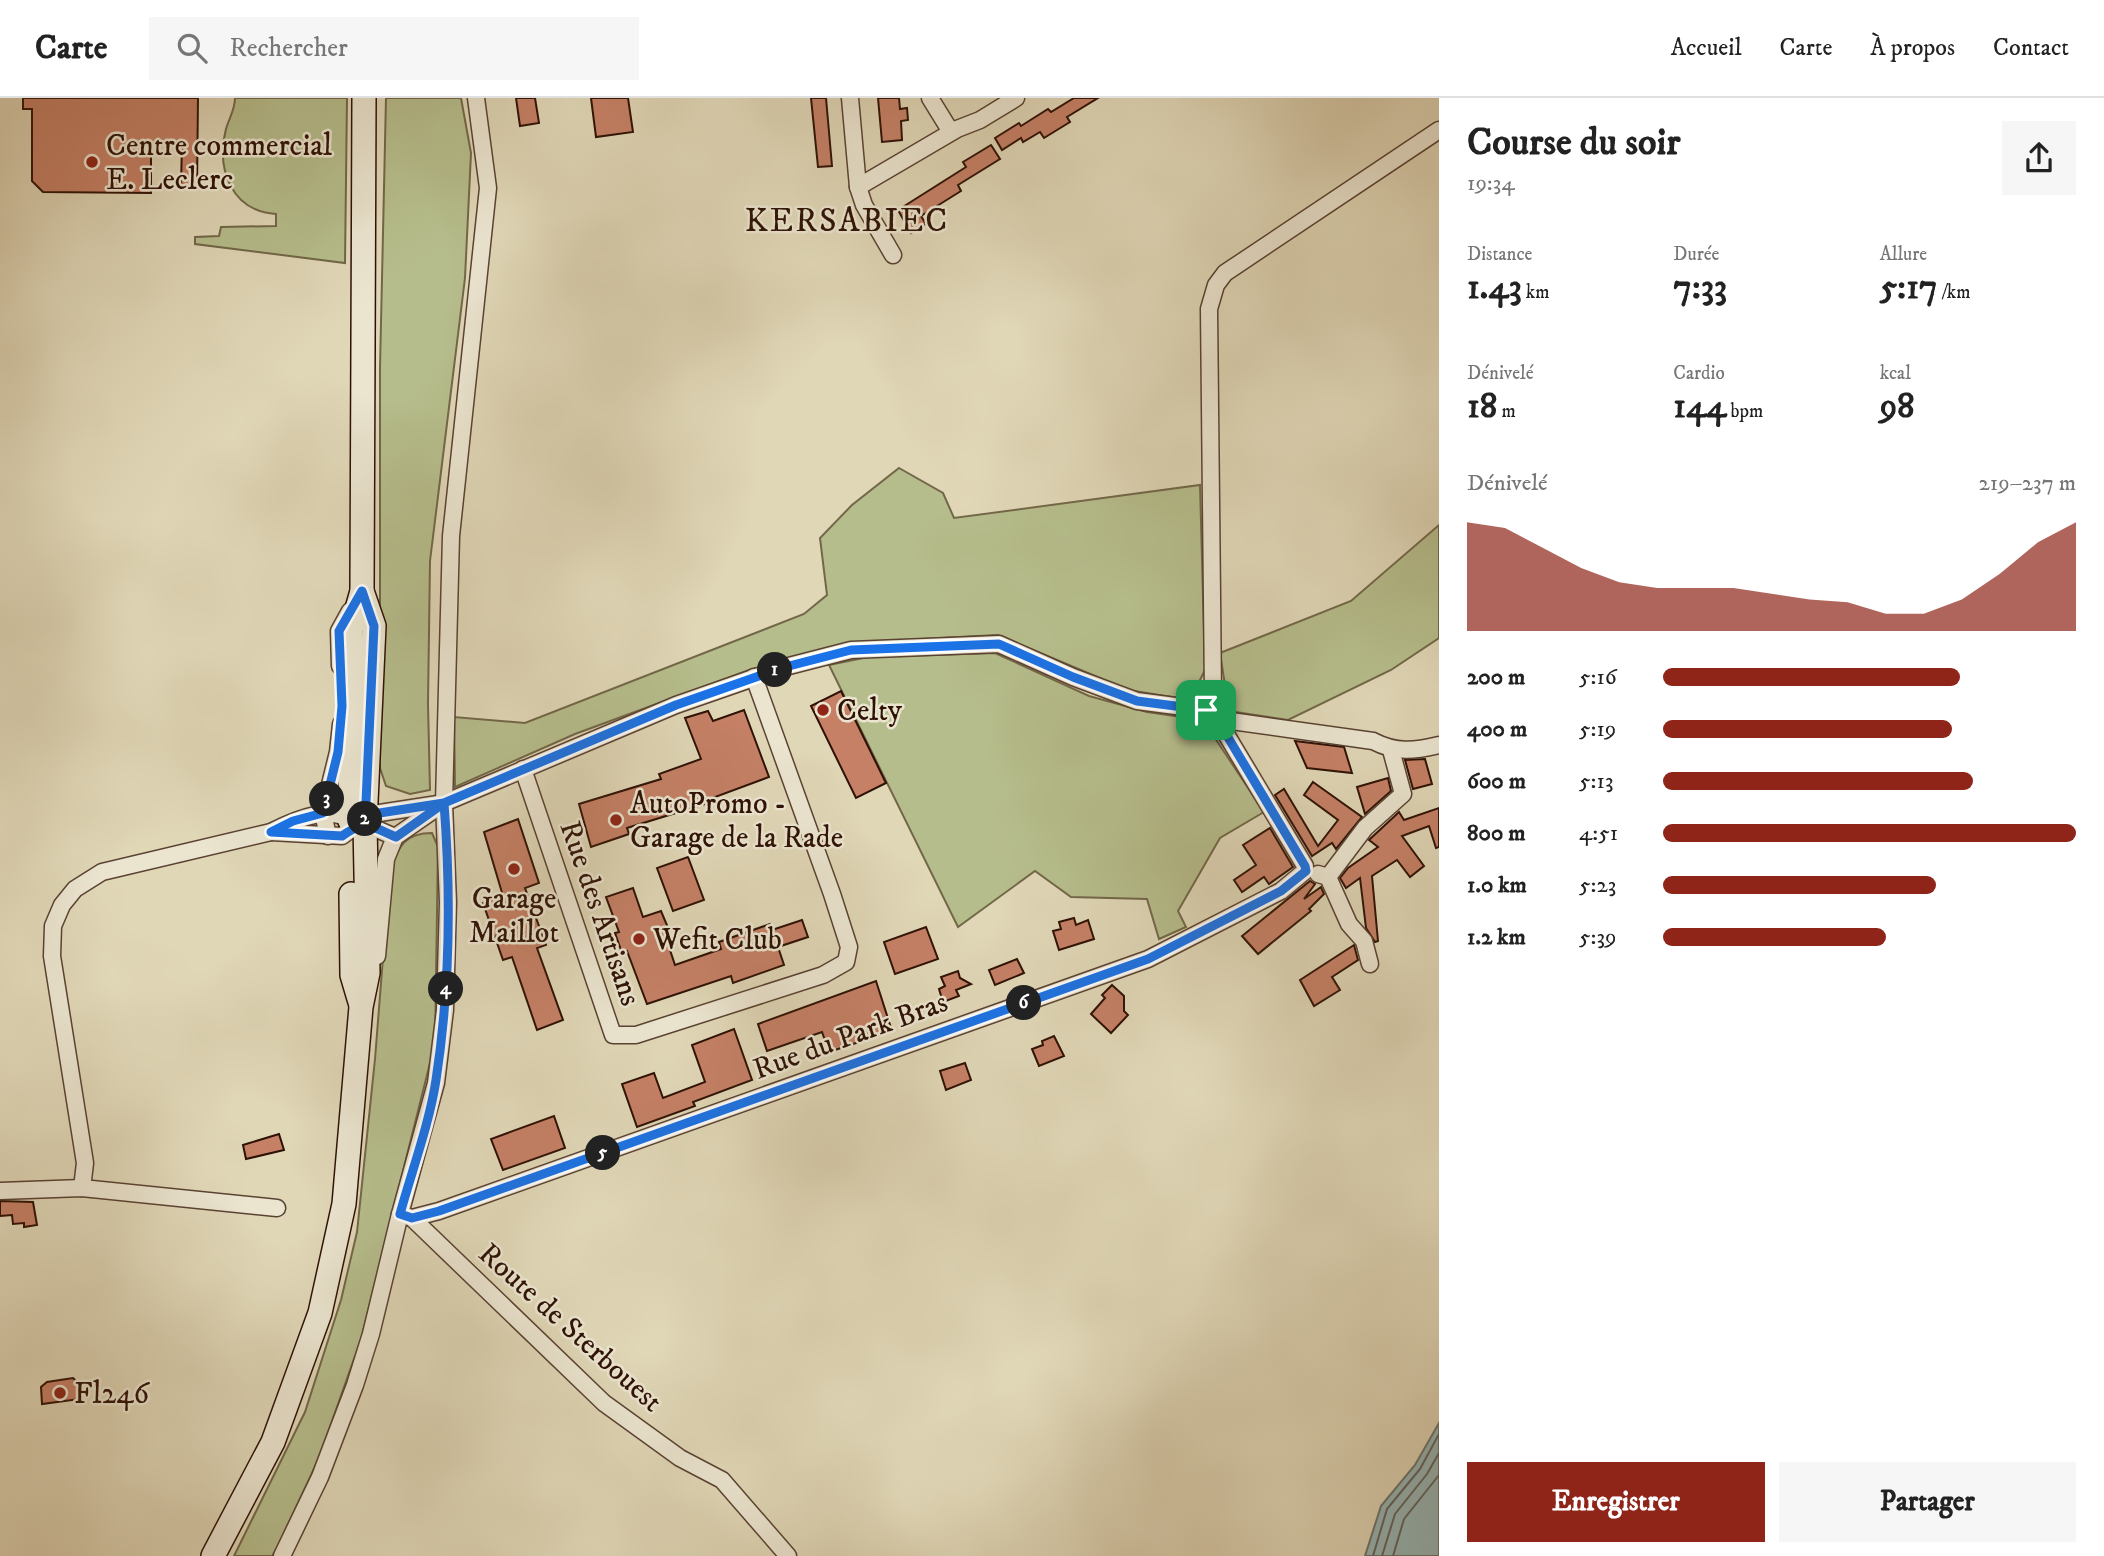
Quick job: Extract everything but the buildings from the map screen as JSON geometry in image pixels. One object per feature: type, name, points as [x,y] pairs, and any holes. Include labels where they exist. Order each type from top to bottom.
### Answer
[{"type":"main road","points":[[213,1556],[273,1442],[320,1313],[344,1204],[361,1007],[352,975],[356,824],[351,630],[362,591],[364,98]]},
{"type":"street","points":[[282,1556],[320,1477],[355,1385],[406,1216],[436,1083],[445,1010],[447,902],[444,803],[451,536],[488,188],[477,98]]},
{"type":"street","points":[[850,98],[858,187],[864,205],[893,255]]},
{"type":"street","points":[[930,98],[951,132]]},
{"type":"street","points":[[858,187],[951,132],[980,120],[1016,98]]},
{"type":"street","points":[[1328,877],[1306,871],[1212,715],[1209,309],[1216,285],[1225,272],[1439,130]]},
{"type":"street","points":[[328,836],[323,813],[338,752],[342,706],[339,631],[362,591]]},
{"type":"street","points":[[361,1007],[375,984],[386,859],[396,837],[444,803],[676,705],[754,677],[851,650],[999,644],[1073,677],[1137,701],[1373,741],[1391,750],[1419,750],[1439,745]]},
{"type":"street","name":"Rue des Artisans","points":[[523,769],[613,1035],[636,1035],[823,975],[846,962],[849,947],[754,677]]},
{"type":"street","points":[[1328,877],[1365,828],[1403,794],[1391,750]]},
{"type":"street","points":[[271,832],[342,836],[373,814],[444,803]]},
{"type":"street","points":[[82,1188],[85,1163],[52,956],[53,926],[62,905],[75,889],[103,872],[271,832],[293,821],[323,813],[396,837]]},
{"type":"street","name":"Rue du Park Bras","points":[[406,1216],[439,1211],[1148,959],[1281,891],[1306,871]]},
{"type":"street","points":[[1328,877],[1349,924],[1364,941],[1370,964]]},
{"type":"street","points":[[0,1191],[82,1188],[277,1208]]},
{"type":"street","name":"Route de Sterbouest","points":[[406,1216],[604,1403],[680,1458],[722,1479],[788,1556]]},
{"type":"green space","points":[[235,98],[347,98],[345,263],[195,244],[195,237],[219,236],[221,227],[276,226],[276,214],[248,205],[230,185],[226,173],[223,144]]},
{"type":"green space","points":[[386,98],[461,98],[471,153],[465,278],[430,561],[430,790],[410,794],[386,786],[380,768],[380,368]]},
{"type":"green space","points":[[899,468],[943,493],[954,518],[1200,485],[1205,670],[1197,686],[1197,701],[1128,690],[998,635],[864,642],[749,670],[575,734],[455,787],[454,717],[525,723],[804,614],[827,595],[820,538],[852,505]]},
{"type":"green space","points":[[1439,525],[1439,638],[1391,670],[1288,720],[1229,711],[1220,653],[1351,601]]},
{"type":"green space","points":[[995,653],[1089,696],[1147,712],[1203,720],[1264,812],[1220,838],[1178,911],[1186,927],[1159,939],[1147,899],[1071,897],[1035,871],[958,927],[829,665],[868,657]]},
{"type":"green space","points":[[432,833],[438,847],[435,1043],[361,1339],[319,1458],[277,1548],[272,1556],[234,1556],[305,1412],[341,1300],[357,1232],[375,1059],[390,869],[404,842],[415,835]]},
{"type":"water","points":[[1439,1423],[1439,1556],[1365,1556],[1381,1506],[1415,1465]]},
{"type":"place","name":"Centre commercial E. Leclerc","points":[[92,162]]},
{"type":"place","name":"Celty","points":[[823,710]]},
{"type":"place","name":"AutoPromo - Garage de la Rade","points":[[616,820]]},
{"type":"place","name":"Garage Maillot","points":[[514,869]]},
{"type":"place","name":"Wefit Club","points":[[639,939]]},
{"type":"place","name":"Fl246","points":[[60,1393]]},
{"type":"district","name":"KERSABIEC","points":[[847,219]]},
{"type":"route","points":[[1206,710],[1137,701],[1073,677],[999,644],[851,650],[785,667],[676,705],[571,747],[444,803],[373,814],[365,824],[374,626],[362,591],[339,631],[342,706],[338,752],[323,813],[293,821],[271,832],[342,836],[358,824],[365,824],[396,837],[444,803],[447,840],[445,1010],[436,1083],[400,1214],[412,1218],[439,1211],[1148,959],[1281,891],[1306,871],[1305,866],[1217,719],[1206,710]]}]
